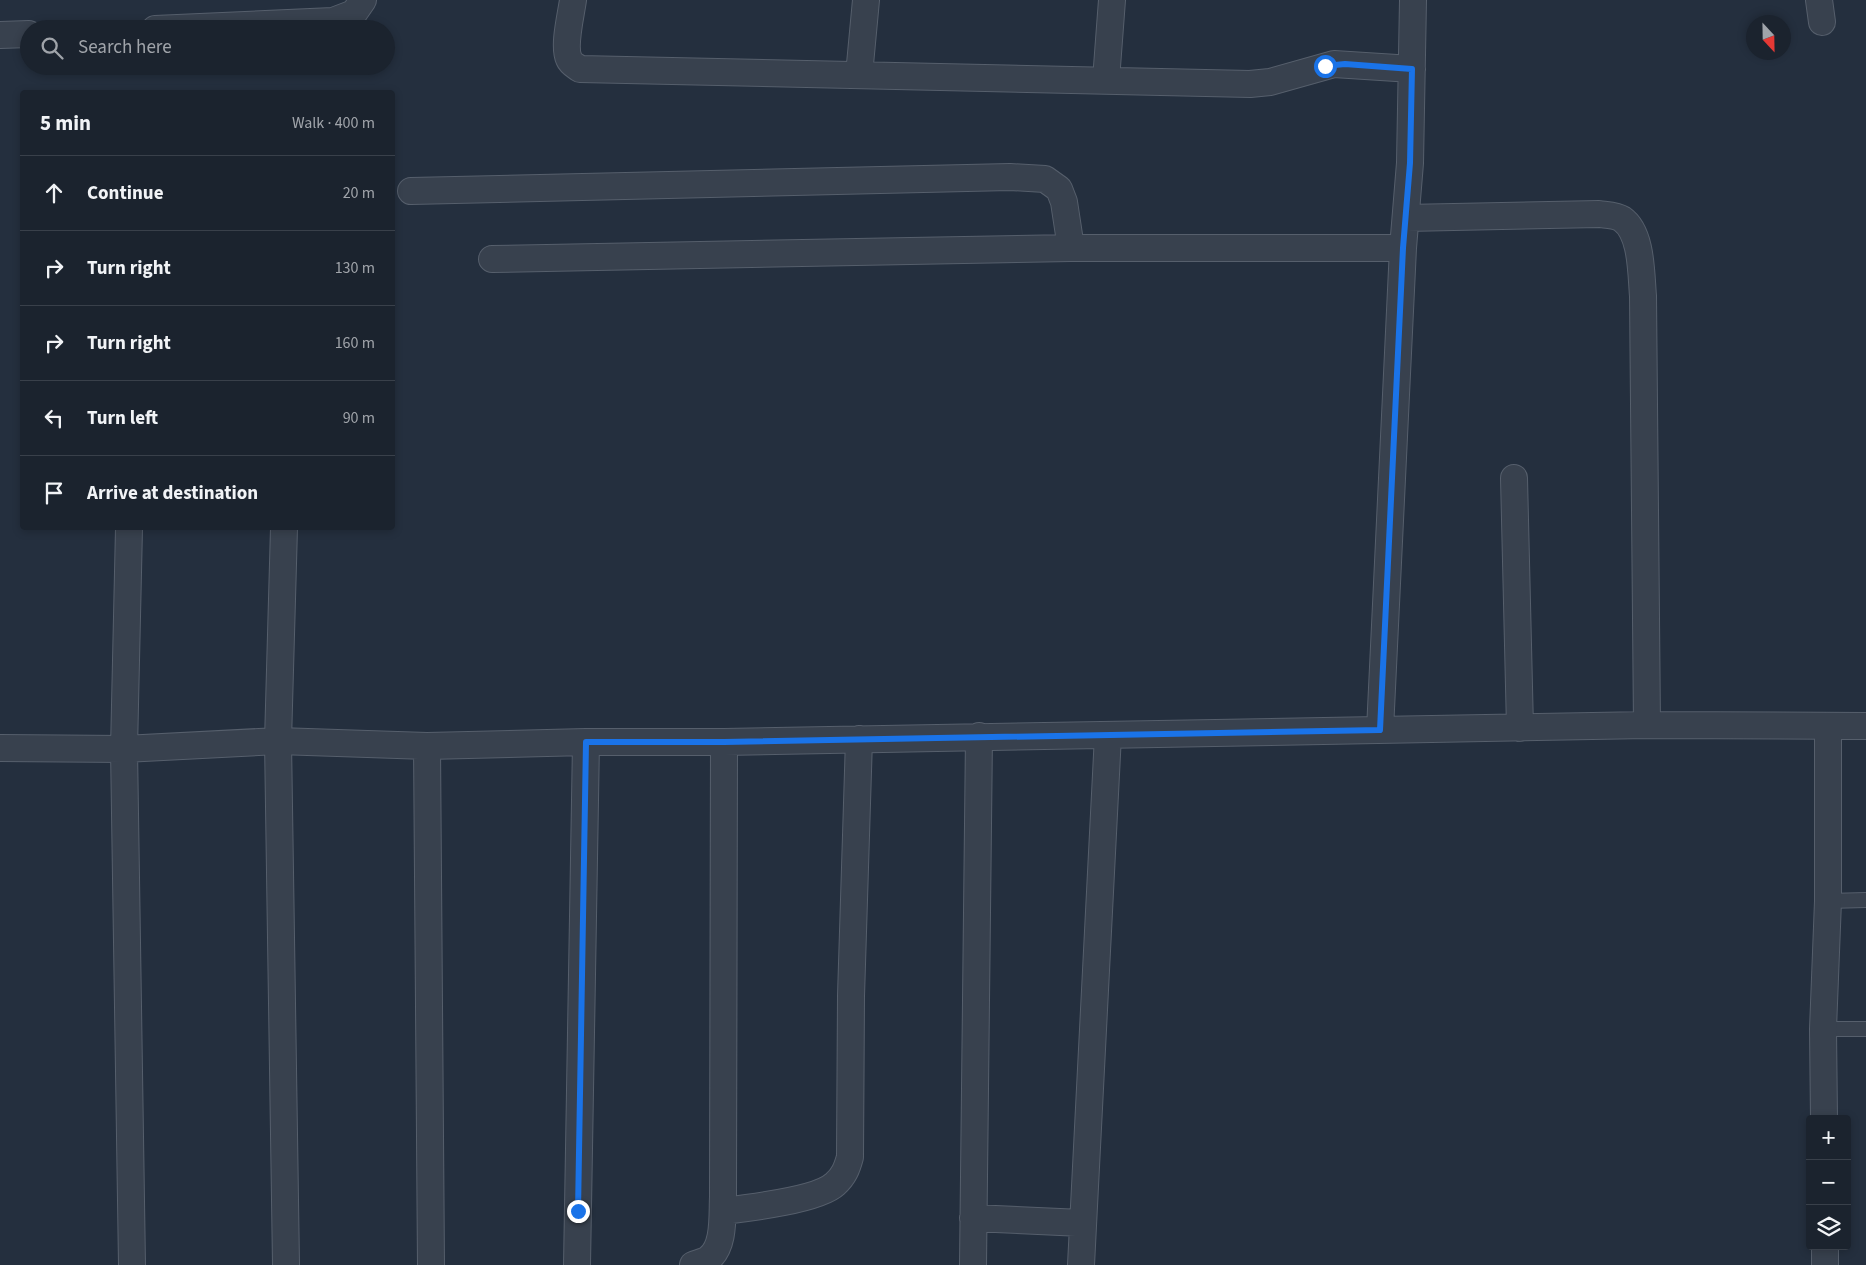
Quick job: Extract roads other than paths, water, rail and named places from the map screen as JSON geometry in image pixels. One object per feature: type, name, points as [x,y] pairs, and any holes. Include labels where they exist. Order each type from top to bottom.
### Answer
[{"type":"street","points":[[336,20],[354,13],[363,0]]},
{"type":"street","points":[[573,0],[567,50],[573,65],[580,69],[1250,84],[1270,82],[1334,64],[1412,69]]},
{"type":"street","points":[[859,75],[866,0]]},
{"type":"street","points":[[1106,80],[1112,0]]},
{"type":"street","points":[[1380,730],[1403,248],[1410,163],[1413,0]]},
{"type":"street","points":[[0,35],[20,34]]},
{"type":"street","points":[[411,191],[1010,177],[1045,179],[1059,189],[1064,202],[1072,248]]},
{"type":"street","points":[[1406,218],[1599,214],[1621,218],[1633,231],[1639,255],[1643,296],[1647,725]]},
{"type":"street","points":[[492,259],[1072,248],[1403,248]]},
{"type":"street","points":[[1514,478],[1520,728]]},
{"type":"street","points":[[129,530],[124,749],[132,1265]]},
{"type":"street","points":[[284,530],[278,741],[286,1265]]},
{"type":"street","points":[[0,748],[124,749],[278,741],[427,746],[979,736],[1108,736],[1647,725],[1866,726]]},
{"type":"street","points":[[1824,1115],[1823,1029],[1828,901],[1828,726]]},
{"type":"street","points":[[973,1265],[979,736]]},
{"type":"street","points":[[1081,1265],[1108,736]]},
{"type":"street","points":[[723,1211],[793,1200],[818,1192],[834,1185],[845,1174],[850,1157],[851,996],[859,739]]},
{"type":"street","points":[[577,1265],[586,742]]},
{"type":"street","points":[[693,1265],[708,1260],[716,1251],[722,1229],[724,742]]},
{"type":"street","points":[[427,746],[431,1265]]},
{"type":"street","points":[[973,1218],[1082,1223]]},
{"type":"street","points":[[1824,1250],[1825,1265]]},
{"type":"lane","points":[[1828,901],[1866,900]]},
{"type":"lane","points":[[1823,1029],[1866,1028]]}]
